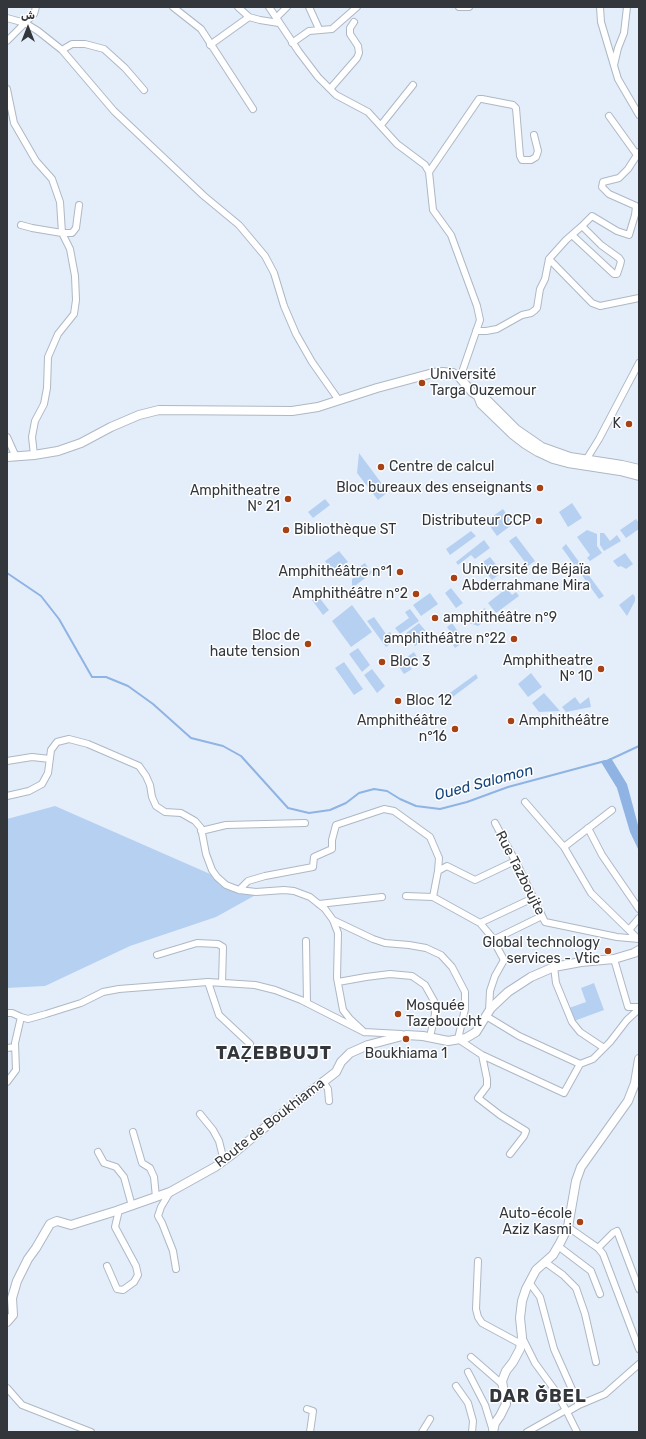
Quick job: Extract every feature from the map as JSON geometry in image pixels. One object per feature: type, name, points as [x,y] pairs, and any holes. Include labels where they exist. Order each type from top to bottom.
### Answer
[{"type":"street","points":[[7,41],[34,14],[36,7]]},
{"type":"street","points":[[173,7],[201,30],[253,109]]},
{"type":"street","points":[[238,7],[249,17],[260,20],[277,20]]},
{"type":"street","points":[[269,7],[292,42],[318,77],[336,95],[368,112],[397,144],[425,165],[429,172],[432,210],[451,235],[478,306],[480,320],[460,378]]},
{"type":"street","points":[[277,20],[287,7]]},
{"type":"street","points":[[309,7],[319,30]]},
{"type":"street","points":[[292,42],[309,31],[332,29],[357,7]]},
{"type":"street","points":[[459,7],[468,7]]},
{"type":"street","points":[[600,7],[601,22],[618,79],[639,115]]},
{"type":"street","points":[[614,67],[618,48],[624,33],[626,7]]},
{"type":"street","points":[[210,45],[249,17]]},
{"type":"street","points":[[7,18],[25,23],[38,31],[62,50],[114,110],[204,196],[239,225],[265,256],[274,273],[284,306],[296,334],[312,362],[338,399]]},
{"type":"street","points":[[330,89],[358,58],[358,46],[350,34],[350,28],[354,22]]},
{"type":"street","points":[[62,50],[72,44],[85,44],[104,49],[125,68],[144,90]]},
{"type":"street","points":[[381,126],[413,85]]},
{"type":"street","points":[[7,89],[14,123],[36,160],[52,179],[60,202],[62,233],[70,249],[75,276],[76,300],[74,314],[58,334],[48,356],[47,388],[44,404],[35,421],[32,437],[34,456]]},
{"type":"street","points":[[429,172],[479,99],[482,98],[513,105],[516,108],[520,156],[522,160],[531,160],[536,157],[538,151],[534,135]]},
{"type":"street","points":[[476,331],[497,329],[522,314],[531,313],[535,310],[537,308],[540,289],[545,279],[549,259],[592,216],[617,231],[629,235],[636,206],[609,194],[602,187],[603,182],[619,178],[638,154],[609,116]]},
{"type":"street","points":[[21,225],[62,233],[72,233],[76,228],[79,205]]},
{"type":"street","points":[[572,235],[614,274],[617,274],[621,261],[619,258],[601,245],[582,226]]},
{"type":"street","points":[[549,259],[592,303],[600,306],[639,298]]},
{"type":"street","points":[[586,460],[639,364]]},
{"type":"street","points":[[7,437],[11,457],[34,456],[58,451],[81,443],[111,427],[139,415],[159,410],[292,410],[318,407],[338,399],[433,373],[453,373],[478,396],[482,404],[512,434],[524,444],[538,452],[553,459],[568,463],[639,469]]},
{"type":"street","points":[[478,396],[486,399],[516,429],[542,447],[563,455],[621,468],[639,476]]},
{"type":"street","points":[[7,796],[29,791],[42,784],[48,773],[51,750],[57,742],[69,740],[88,744],[139,766],[150,785],[156,806],[165,812],[181,813],[195,821],[201,828],[206,854],[212,870],[226,885],[239,890],[256,892],[284,890],[294,891],[310,897],[325,909],[333,920],[338,933],[338,982],[343,1010],[364,1032]]},
{"type":"street","points":[[7,761],[32,757],[50,759]]},
{"type":"street","points":[[524,802],[564,846],[591,894],[638,939]]},
{"type":"street","points":[[239,890],[248,881],[265,876],[313,867],[314,857],[332,849],[332,840],[336,825],[384,809],[394,811],[430,837],[439,858],[447,866],[475,880],[515,861]]},
{"type":"street","points":[[564,846],[612,810]]},
{"type":"street","points":[[201,831],[226,825],[305,823]]},
{"type":"street","name":"Rue Tazboujte","points":[[495,824],[545,922],[617,937],[638,939]]},
{"type":"street","points":[[588,828],[602,855],[639,909]]},
{"type":"street","points":[[432,897],[438,871],[439,858]]},
{"type":"street","points":[[438,871],[447,866]]},
{"type":"street","points":[[406,896],[432,897],[480,923],[493,940],[504,960],[495,976],[490,991],[488,1014],[519,1036],[580,1064]]},
{"type":"street","points":[[319,904],[382,897]]},
{"type":"street","points":[[480,923],[533,898]]},
{"type":"street","points":[[493,940],[542,916]]},
{"type":"street","points":[[629,930],[639,918]]},
{"type":"street","points":[[333,920],[385,943],[420,947],[441,955],[452,966],[465,992],[465,1009],[458,1039],[482,1055],[564,1093],[580,1064],[593,1059],[639,1008]]},
{"type":"street","points":[[306,941],[307,1003]]},
{"type":"street","points":[[157,955],[197,943],[218,944],[223,947],[222,983]]},
{"type":"street","name":"Route de Boukhiama","points":[[7,1322],[13,1315],[12,1298],[17,1281],[28,1259],[50,1224],[57,1221],[71,1225],[132,1206],[170,1192],[224,1161],[336,1072],[341,1062],[350,1054],[368,1045],[406,1035],[430,1037],[448,1041],[466,1038],[476,1032],[488,1014],[508,992],[531,977],[554,967],[581,962],[614,959],[639,950]]},
{"type":"street","points":[[614,959],[628,1007],[639,1008]]},
{"type":"street","points":[[554,967],[556,983],[572,1022],[580,1032],[604,1048]]},
{"type":"street","points":[[338,982],[390,974],[412,976],[425,985],[434,1001],[435,1014],[430,1037]]},
{"type":"street","points":[[208,982],[219,1015],[250,1044]]},
{"type":"street","points":[[7,1013],[12,1013],[28,1019],[81,1003],[103,992],[119,989],[208,982],[255,984],[275,990],[307,1003],[364,1032],[406,1035]]},
{"type":"street","points":[[7,1082],[16,1070],[15,1047],[21,1017]]},
{"type":"street","points":[[7,1048],[15,1047]]},
{"type":"street","points":[[482,1055],[487,1086],[478,1098],[500,1115],[526,1131],[524,1136],[510,1154]]},
{"type":"street","points":[[577,1432],[554,1389],[535,1363],[522,1341],[520,1318],[522,1301],[536,1270],[553,1255],[568,1227],[576,1181],[581,1167],[628,1101],[635,1083],[639,1059]]},
{"type":"street","points":[[323,1081],[328,1089],[329,1101]]},
{"type":"street","points":[[200,1114],[218,1141],[224,1161]]},
{"type":"street","points":[[133,1132],[142,1163],[150,1168],[154,1176],[156,1197]]},
{"type":"street","points":[[98,1152],[104,1163],[116,1167],[124,1177],[132,1206]]},
{"type":"street","points":[[170,1192],[161,1207],[158,1216],[173,1251],[176,1269]]},
{"type":"street","points":[[107,1266],[117,1289],[123,1290],[134,1282],[138,1275],[136,1266],[115,1228],[119,1210]]},
{"type":"street","points":[[568,1227],[598,1248],[603,1254],[639,1349]]},
{"type":"street","points":[[598,1248],[617,1231],[639,1289]]},
{"type":"street","points":[[558,1246],[591,1271],[600,1294]]},
{"type":"street","points":[[478,1261],[476,1309],[478,1317],[482,1324],[522,1341]]},
{"type":"street","points":[[545,1262],[563,1275],[576,1288],[585,1314],[596,1362]]},
{"type":"street","points":[[530,1282],[540,1297],[554,1349],[578,1405]]},
{"type":"street","points":[[493,1432],[495,1423],[506,1404],[502,1384],[506,1371],[513,1362],[522,1341]]},
{"type":"street","points":[[471,1357],[502,1384]]},
{"type":"street","points":[[527,1432],[578,1405],[605,1394],[639,1364]]},
{"type":"street","points":[[468,1372],[485,1405],[493,1432]]},
{"type":"street","points":[[456,1386],[468,1403],[473,1421],[472,1432]]},
{"type":"street","points":[[7,1388],[22,1405],[90,1432]]},
{"type":"street","points":[[307,1409],[313,1411],[310,1432]]},
{"type":"street","points":[[422,1432],[430,1420]]},
{"type":"shaded area","points":[[359,453],[388,492],[378,500],[357,473]]},
{"type":"shaded area","points":[[325,499],[330,505],[313,518],[308,512]]},
{"type":"shaded area","points":[[572,503],[582,518],[568,527],[559,512]]},
{"type":"shaded area","points":[[503,509],[513,524],[497,536],[486,521]]},
{"type":"shaded area","points":[[636,519],[639,523],[639,529],[626,538],[620,530]]},
{"type":"shaded area","points":[[587,530],[597,534],[597,546],[602,553],[590,561],[587,558],[590,555],[577,537]]},
{"type":"shaded area","points":[[471,531],[476,536],[450,555],[446,549]]},
{"type":"shaded area","points":[[600,533],[604,533],[610,541],[617,535],[621,541],[604,551],[600,545]]},
{"type":"shaded area","points":[[516,536],[535,561],[528,566],[509,541]]},
{"type":"shaded area","points":[[484,540],[490,548],[475,559],[471,555],[458,565],[456,562]]},
{"type":"shaded area","points":[[566,544],[604,596],[599,599],[562,548]]},
{"type":"shaded area","points":[[339,551],[348,562],[333,572],[325,561]]},
{"type":"shaded area","points":[[625,553],[633,564],[626,569],[621,566],[618,567],[613,561]]},
{"type":"shaded area","points":[[490,557],[502,572],[492,580],[480,564]]},
{"type":"shaded area","points":[[365,563],[370,571],[377,566],[382,572],[375,577],[372,573],[352,588],[352,579],[359,574],[356,569]]},
{"type":"shaded area","points":[[451,588],[463,603],[456,608],[445,593]]},
{"type":"shaded area","points":[[507,588],[512,595],[516,592],[519,596],[496,613],[488,603]]},
{"type":"shaded area","points":[[315,592],[329,610],[323,615],[309,596]]},
{"type":"shaded area","points":[[430,593],[438,604],[421,616],[413,605]]},
{"type":"shaded area","points":[[633,594],[635,601],[627,616],[619,605]]},
{"type":"shaded area","points":[[352,605],[372,632],[351,647],[332,621]]},
{"type":"shaded area","points":[[485,608],[491,616],[478,626],[467,622]]},
{"type":"shaded area","points":[[410,609],[419,621],[400,634],[395,628],[409,618],[405,612]]},
{"type":"shaded area","points":[[374,617],[386,634],[390,632],[396,640],[386,647],[367,621]]},
{"type":"shaded area","points":[[419,623],[429,635],[415,646],[405,634]]},
{"type":"shaded area","points":[[452,623],[465,641],[455,648],[453,645],[457,642],[447,627]]},
{"type":"shaded area","points":[[358,648],[370,665],[362,672],[349,654]]},
{"type":"shaded area","points":[[414,652],[417,657],[408,664],[412,669],[404,674],[397,664]]},
{"type":"shaded area","points":[[344,662],[363,689],[354,695],[335,668]]},
{"type":"shaded area","points":[[372,669],[385,686],[377,693],[364,675]]},
{"type":"shaded area","points":[[531,673],[542,687],[528,697],[518,684]]},
{"type":"shaded area","points":[[476,674],[478,678],[446,702],[443,698]]},
{"type":"shaded area","points":[[544,693],[560,711],[539,712],[532,703]]},
{"type":"shaded area","points":[[575,697],[580,704],[589,697],[591,707],[566,712],[562,707]]},
{"type":"shaded area","points":[[611,758],[627,784],[639,829],[639,851],[630,832],[617,788],[601,762]]},
{"type":"shaded area","points":[[55,806],[217,877],[226,885],[261,892],[216,917],[130,946],[45,986],[7,988],[7,819]]},
{"type":"shaded area","points":[[594,983],[604,1010],[574,1021],[569,1008],[586,1002],[581,988]]},
{"type":"waterway","name":"Oued Salomon","points":[[7,573],[41,596],[59,619],[92,677],[106,677],[128,686],[153,704],[191,738],[223,746],[241,756],[288,808],[309,813],[330,810],[346,803],[359,793],[374,789],[387,791],[416,806],[440,809],[467,802],[508,787],[605,761]]},
{"type":"waterway","name":"Oued Salomon","points":[[609,760],[639,746]]},
{"type":"place","name":"Université Targa Ouzemour","points":[[422,383]]},
{"type":"place","name":"K","points":[[629,424]]},
{"type":"place","name":"Centre de calcul","points":[[381,467]]},
{"type":"place","name":"Bloc bureaux des enseignants","points":[[540,488]]},
{"type":"place","name":"Amphitheatre N° 21","points":[[288,499]]},
{"type":"place","name":"Distributeur CCP","points":[[539,521]]},
{"type":"place","name":"Bibliothèque ST","points":[[286,530]]},
{"type":"place","name":"Amphithéâtre n°1","points":[[400,572]]},
{"type":"place","name":"Université de Béjaïa Abderrahmane Mira","points":[[454,578]]},
{"type":"place","name":"Amphithéâtre n°2","points":[[416,594]]},
{"type":"place","name":"amphithéâtre n°9","points":[[435,618]]},
{"type":"place","name":"amphithéâtre n°22","points":[[514,639]]},
{"type":"place","name":"Bloc de haute tension","points":[[308,644]]},
{"type":"place","name":"Bloc 3","points":[[382,662]]},
{"type":"place","name":"Amphitheatre N° 10","points":[[601,669]]},
{"type":"place","name":"Bloc 12","points":[[398,701]]},
{"type":"place","name":"Amphithéâtre","points":[[511,721]]},
{"type":"place","name":"Amphithéâtre n°16","points":[[455,729]]},
{"type":"place","name":"Global technology services - Vtic","points":[[608,951]]},
{"type":"place","name":"Mosquée Tazeboucht","points":[[398,1014]]},
{"type":"place","name":"Boukhiama 1","points":[[406,1039]]},
{"type":"place","name":"Auto-école Aziz Kasmi","points":[[580,1222]]},
{"type":"district","name":"TAẒEBBUJT","points":[[274,1054]]},
{"type":"district","name":"DAR ǦBEL","points":[[538,1397]]}]
